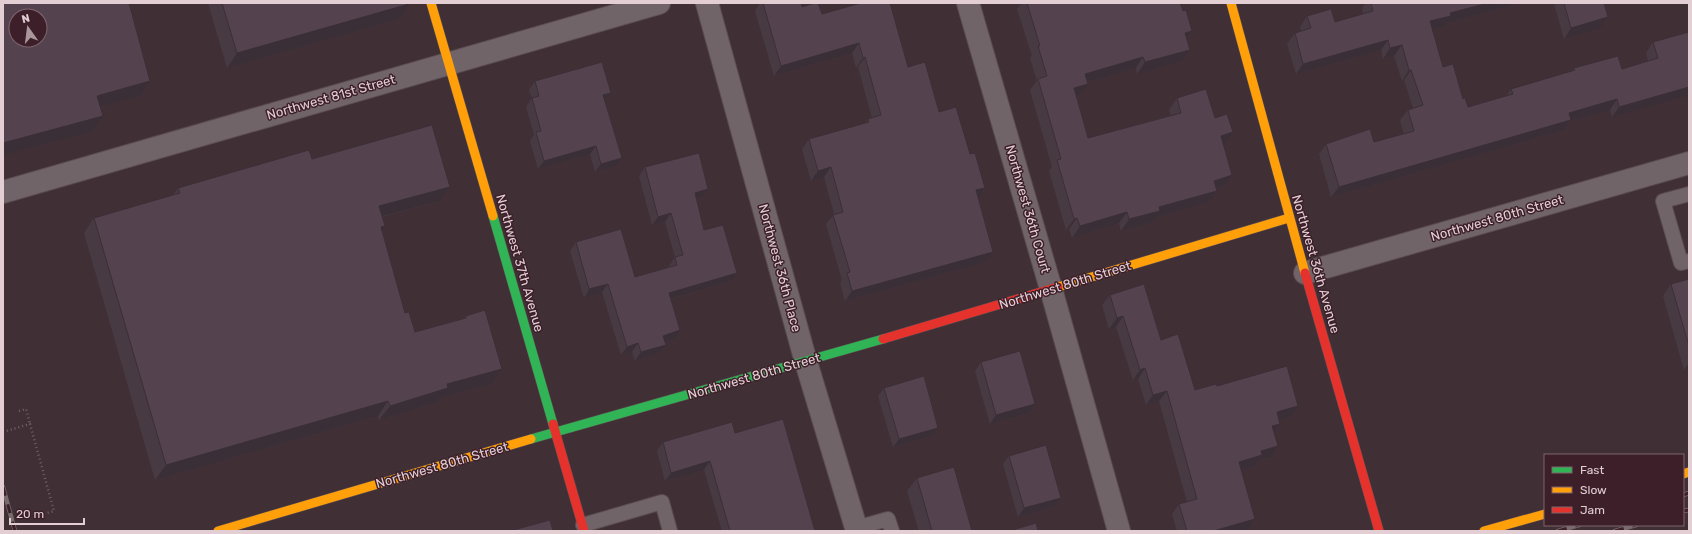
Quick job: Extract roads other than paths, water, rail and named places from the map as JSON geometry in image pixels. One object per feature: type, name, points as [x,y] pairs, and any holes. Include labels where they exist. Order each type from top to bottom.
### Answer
[{"type":"street","name":"Northwest 37th Avenue","points":[[431,3],[583,528]]},
{"type":"street","name":"Northwest 81st Street","points":[[3,192],[659,3]]},
{"type":"street","name":"Northwest 36th Place","points":[[707,3],[806,362],[856,529]]},
{"type":"street","name":"Northwest 36th Court","points":[[968,3],[1119,531]]},
{"type":"street","name":"Northwest 36th Avenue","points":[[1231,3],[1289,218],[1379,531]]},
{"type":"street","name":"Northwest 80th Street","points":[[1305,273],[1689,163]]},
{"type":"street","name":"Northwest 80th Street","points":[[218,531],[555,432],[806,362],[1289,218]]},
{"type":"street","points":[[1484,531],[1544,514]]},
{"type":"lane","points":[[1689,194],[1663,201],[1681,263],[1689,261]]},
{"type":"lane","points":[[583,528],[662,502],[670,531]]},
{"type":"lane","points":[[856,529],[888,519],[892,531]]},
{"type":"railway","points":[[3,487],[15,531]]},
{"type":"railway","points":[[1684,495],[1689,493]]},
{"type":"railway","points":[[1684,511],[1689,510]]},
{"type":"railway","points":[[1558,531],[1576,526]]},
{"type":"railway","points":[[1615,531],[1632,526]]}]
